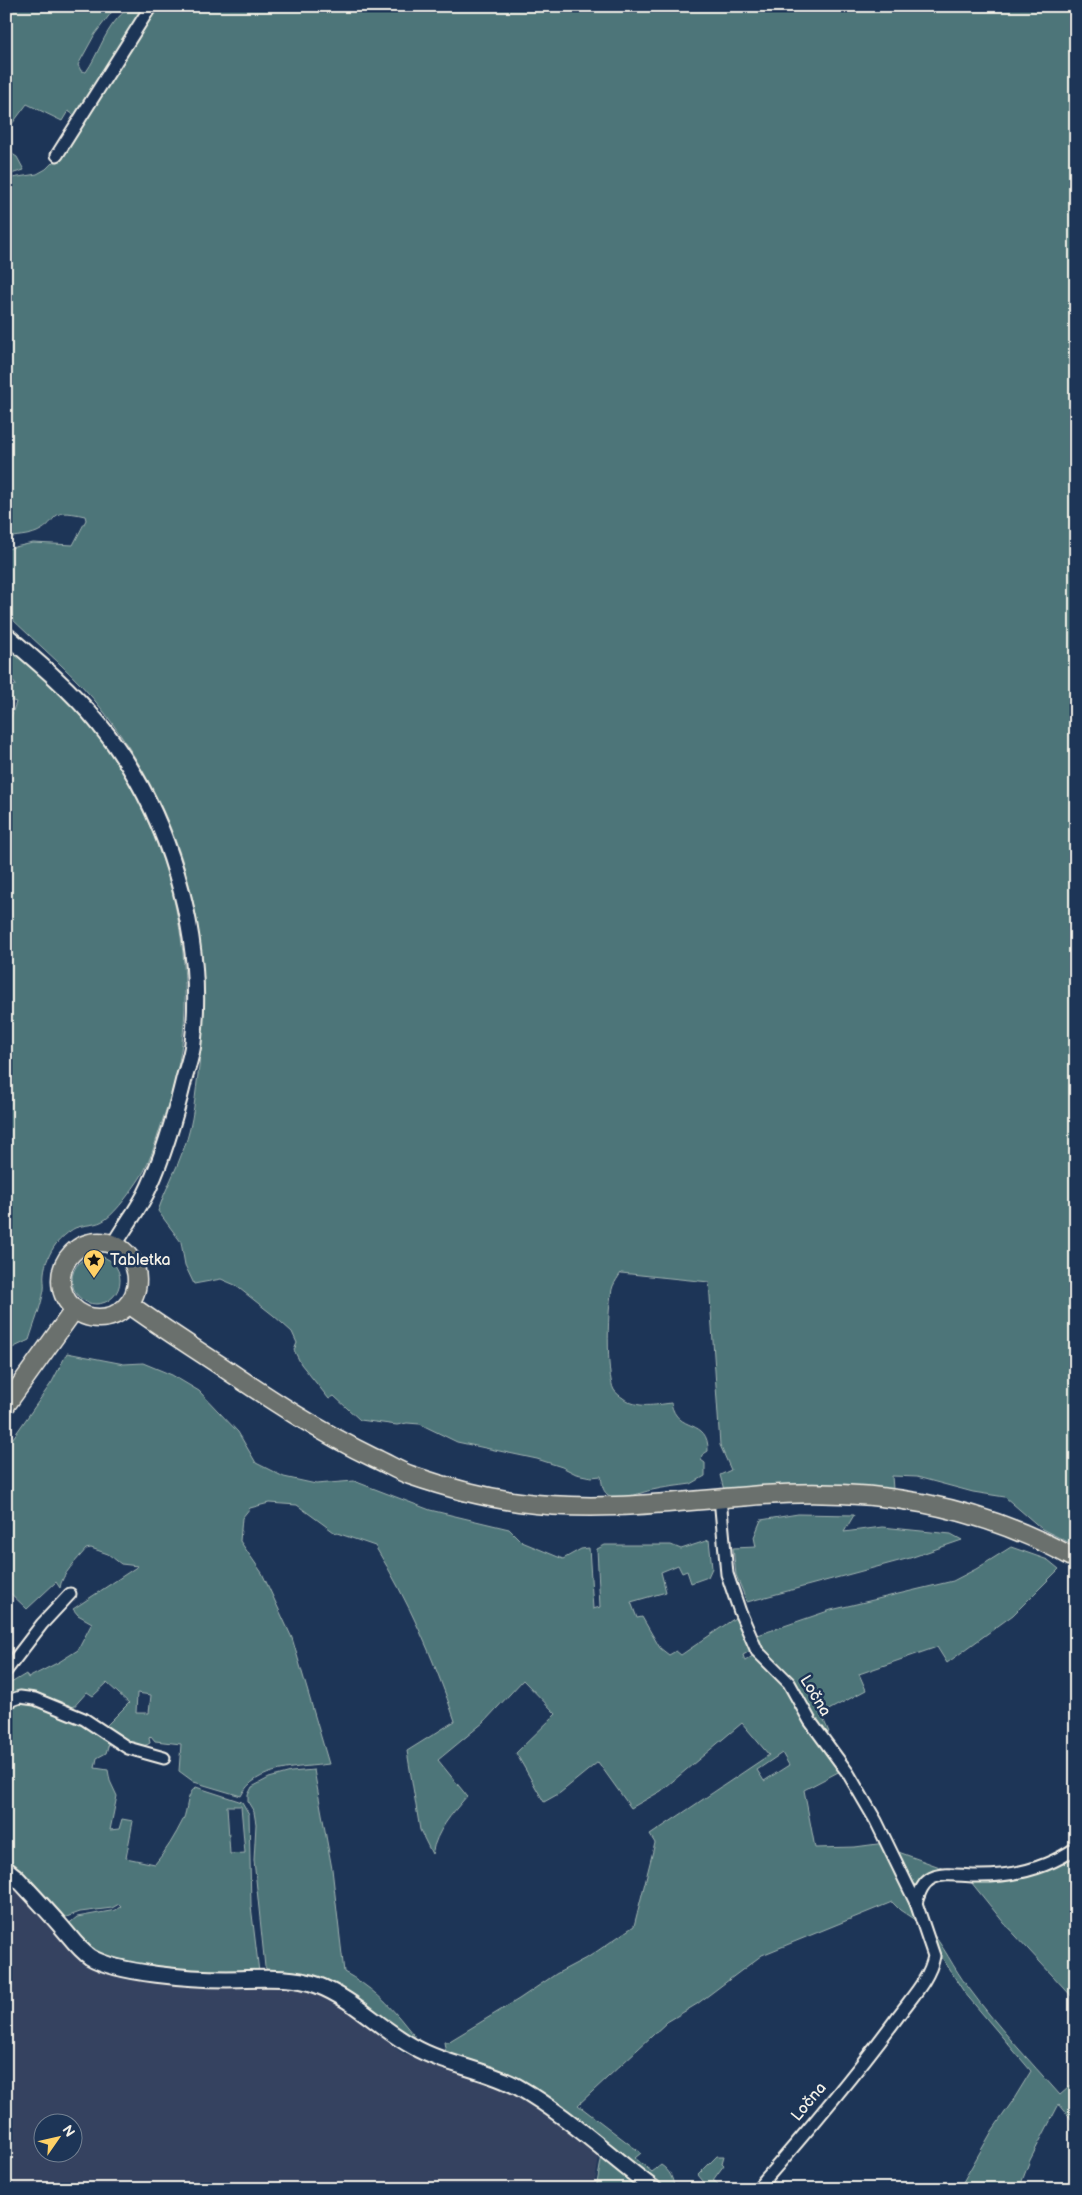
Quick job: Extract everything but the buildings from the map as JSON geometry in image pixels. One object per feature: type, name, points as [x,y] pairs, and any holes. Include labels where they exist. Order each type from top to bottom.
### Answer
[{"type":"main road","points":[[102,1242],[114,1245],[124,1252],[131,1260],[136,1271],[136,1288],[129,1304],[120,1312],[109,1317],[91,1317],[74,1310],[66,1300],[62,1289],[61,1277],[67,1260],[79,1248],[90,1243],[102,1242]]},
{"type":"main road","points":[[129,1304],[272,1401],[344,1444],[409,1475],[518,1502],[555,1505],[639,1506],[720,1498],[822,1493],[880,1496],[923,1502],[966,1512],[1008,1526],[1051,1545],[1076,1559]]},
{"type":"main road","points":[[6,1405],[74,1310]]},
{"type":"street","points":[[57,155],[151,6]]},
{"type":"street","points":[[6,635],[65,686],[100,725],[130,769],[164,834],[188,914],[195,978],[193,1043],[172,1130],[149,1188],[114,1245]]},
{"type":"street","name":"Ločna","points":[[720,1498],[729,1580],[740,1612],[757,1651],[789,1683],[810,1720],[848,1773],[876,1821],[916,1903],[934,1956],[933,1964],[875,2048],[757,2189]]},
{"type":"street","points":[[6,1671],[42,1624],[70,1594]]},
{"type":"street","points":[[6,1702],[20,1697],[35,1699],[84,1720],[128,1748],[164,1758]]},
{"type":"street","points":[[916,1903],[924,1884],[942,1875],[1004,1876],[1051,1862],[1076,1848]]},
{"type":"street","points":[[6,1869],[22,1883],[82,1950],[98,1961],[120,1968],[179,1977],[291,1980],[316,1985],[343,1997],[365,2011],[400,2039],[418,2049],[478,2070],[519,2088],[561,2116],[654,2189]]},
{"type":"shaded area","points":[[6,1880],[16,1887],[62,1935],[202,1985],[298,1987],[330,1996],[378,2029],[379,2034],[403,2054],[448,2067],[515,2092],[569,2129],[599,2158],[594,2189],[6,2189]]},
{"type":"green space","points":[[6,6],[111,6],[111,13],[95,34],[78,65],[81,71],[86,72],[108,32],[127,6],[149,6],[79,118],[68,111],[62,121],[27,104],[9,128],[6,128]]},
{"type":"green space","points":[[157,6],[1076,6],[1076,1546],[1042,1529],[1005,1497],[973,1492],[917,1477],[892,1476],[893,1489],[827,1485],[724,1490],[720,1475],[731,1470],[720,1445],[709,1282],[621,1273],[613,1286],[608,1339],[611,1382],[614,1390],[634,1404],[659,1405],[671,1403],[674,1413],[679,1419],[698,1429],[703,1434],[707,1440],[708,1451],[702,1455],[701,1460],[705,1463],[705,1476],[691,1484],[662,1488],[623,1497],[607,1494],[601,1476],[591,1477],[576,1474],[562,1467],[537,1459],[457,1442],[420,1424],[407,1423],[397,1425],[360,1420],[334,1396],[329,1399],[301,1364],[294,1350],[297,1343],[292,1332],[273,1315],[235,1285],[221,1279],[194,1284],[185,1265],[181,1242],[158,1211],[187,1138],[192,1118],[199,1067],[203,1018],[202,970],[197,924],[188,880],[174,836],[155,794],[132,753],[93,698],[6,613],[6,549],[33,543],[73,545],[86,520],[85,516],[59,514],[37,532],[6,538],[6,150],[17,157],[24,170],[11,174],[12,178],[37,174],[46,169],[58,157],[109,76]]},
{"type":"green space","points":[[6,644],[49,683],[89,725],[112,756],[135,795],[154,838],[169,882],[180,928],[185,974],[184,1020],[178,1066],[166,1110],[148,1163],[133,1188],[106,1219],[99,1223],[75,1228],[56,1244],[45,1265],[43,1296],[29,1340],[6,1351],[6,723],[9,723],[16,702],[6,699],[6,680],[10,686],[16,685],[6,673]]},
{"type":"green space","points":[[91,1256],[101,1256],[110,1260],[116,1266],[120,1280],[116,1294],[110,1300],[101,1304],[91,1304],[82,1300],[76,1294],[72,1285],[72,1275],[76,1266],[82,1260]]},
{"type":"green space","points":[[67,1353],[124,1364],[143,1363],[172,1375],[199,1391],[238,1432],[256,1463],[284,1477],[316,1484],[354,1481],[430,1510],[509,1529],[522,1542],[563,1559],[581,1549],[589,1548],[593,1609],[600,1607],[597,1549],[605,1545],[671,1545],[681,1549],[709,1540],[712,1568],[708,1577],[691,1583],[687,1571],[682,1573],[678,1565],[661,1572],[666,1592],[631,1602],[637,1618],[642,1617],[660,1648],[669,1655],[676,1651],[681,1655],[738,1616],[752,1650],[743,1655],[745,1661],[754,1655],[778,1674],[844,1769],[804,1790],[815,1848],[855,1847],[885,1843],[918,1922],[892,1902],[762,1955],[697,2004],[667,2022],[578,2105],[641,2153],[635,2158],[652,2172],[661,2165],[664,2167],[672,2178],[674,2189],[664,2189],[646,2178],[587,2133],[446,2054],[444,2042],[448,2042],[556,1974],[590,1956],[634,1926],[655,1843],[650,1835],[769,1755],[742,1723],[661,1791],[631,1808],[598,1762],[560,1793],[544,1802],[516,1753],[556,1714],[523,1680],[484,1722],[438,1760],[467,1796],[441,1830],[432,1854],[420,1830],[407,1751],[455,1721],[439,1676],[410,1609],[375,1546],[334,1532],[297,1505],[269,1503],[250,1508],[242,1518],[240,1541],[262,1573],[292,1638],[329,1764],[279,1770],[267,1774],[248,1786],[241,1796],[194,1782],[179,1771],[181,1744],[155,1741],[151,1736],[149,1738],[150,1743],[144,1746],[132,1745],[103,1729],[129,1703],[107,1683],[93,1696],[87,1692],[71,1710],[6,1700],[6,1686],[26,1674],[28,1678],[78,1650],[92,1623],[78,1615],[73,1609],[138,1566],[121,1564],[108,1554],[91,1548],[86,1549],[70,1567],[63,1578],[60,1588],[56,1582],[27,1609],[6,1589],[6,1448],[52,1382]],"holes":[[[137,1693],[151,1695],[149,1713],[136,1713]],[[782,1753],[789,1765],[764,1781],[757,1770]]]},
{"type":"green space","points":[[798,1514],[854,1515],[844,1532],[882,1527],[951,1534],[962,1540],[910,1558],[747,1602],[736,1575],[733,1548],[756,1547],[754,1537],[761,1520]]},
{"type":"green space","points":[[1011,1547],[1048,1560],[1059,1569],[1013,1615],[947,1663],[937,1647],[859,1674],[866,1690],[821,1714],[829,1732],[824,1735],[763,1654],[755,1636],[831,1610],[953,1581]]},
{"type":"green space","points":[[22,1700],[64,1712],[110,1740],[106,1753],[97,1758],[95,1768],[108,1770],[110,1781],[117,1796],[110,1830],[119,1829],[122,1819],[133,1821],[126,1858],[155,1864],[167,1849],[180,1826],[185,1816],[190,1794],[196,1787],[242,1802],[249,1814],[251,1906],[259,1972],[183,1973],[100,1958],[66,1926],[77,1917],[116,1910],[121,1906],[119,1904],[112,1908],[80,1912],[61,1919],[6,1863],[6,1705]],"holes":[[[227,1806],[241,1806],[245,1853],[230,1854]]]},
{"type":"green space","points":[[314,1770],[332,1869],[344,1972],[362,1983],[386,2003],[416,2039],[409,2038],[379,2015],[269,1972],[265,1967],[254,1860],[256,1824],[254,1812],[248,1802],[248,1795],[252,1787],[269,1778],[291,1772]]},
{"type":"green space","points":[[893,1850],[948,1870],[915,1894]]},
{"type":"green space","points":[[1076,1850],[1076,2001],[1004,1923],[967,1877],[988,1879]]},
{"type":"green space","points":[[927,1927],[979,2001],[1060,2095],[1076,2081],[1076,2125],[1059,2104],[1030,2160],[1019,2189],[959,2189],[992,2131],[1031,2071],[964,1992],[943,1959],[939,1957]]},
{"type":"green space","points":[[602,2155],[645,2189],[596,2189]]},
{"type":"green space","points":[[717,2156],[724,2156],[722,2163],[724,2165],[713,2180],[724,2189],[708,2187],[698,2175]]},
{"type":"place","name":"Tabletka","points":[[94,1279]]}]
